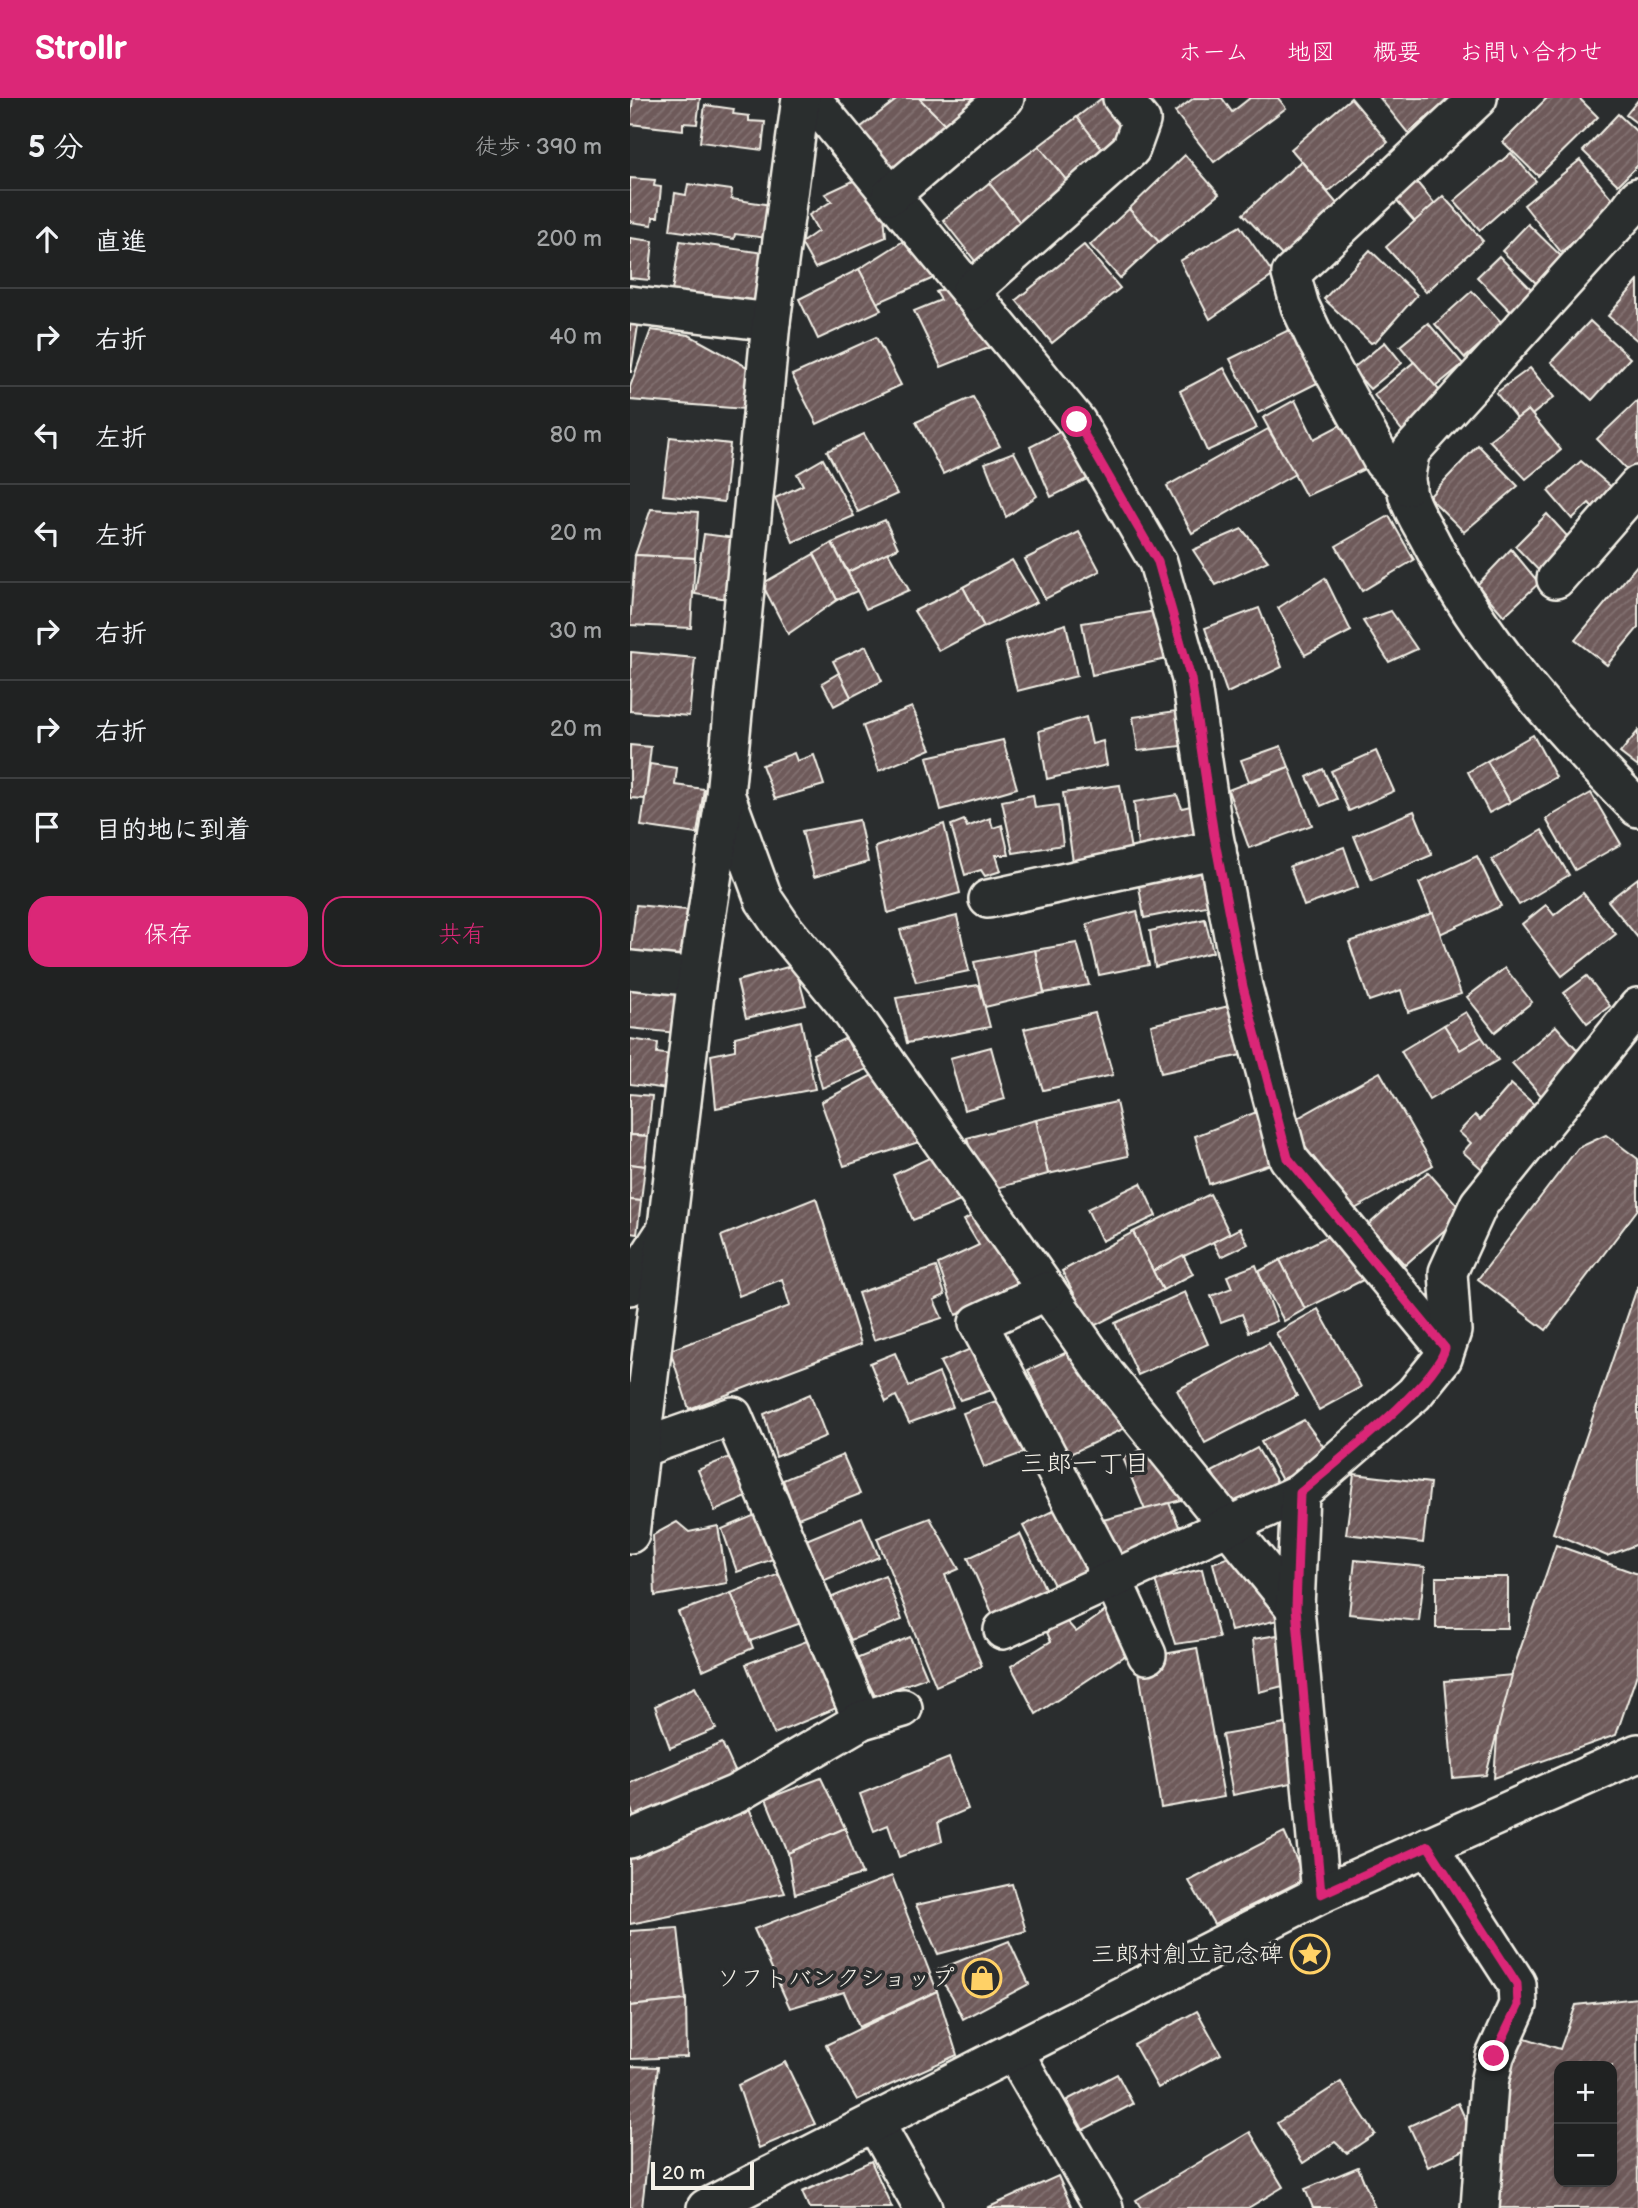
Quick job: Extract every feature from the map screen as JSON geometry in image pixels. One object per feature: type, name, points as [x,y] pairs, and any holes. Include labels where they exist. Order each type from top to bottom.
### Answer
[{"type":"street","points":[[630,1534],[640,1448],[642,1333],[667,1230],[697,977],[725,795],[772,322],[801,98]]},
{"type":"street","points":[[811,98],[1077,422],[1158,562],[1191,679],[1217,849],[1243,987],[1288,1158],[1445,1348]]},
{"type":"street","points":[[891,195],[1005,98]]},
{"type":"street","points":[[970,292],[1131,149],[1141,121],[1122,98]]},
{"type":"street","points":[[1407,486],[1383,462],[1315,338],[1300,306],[1291,274],[1478,98]]},
{"type":"street","points":[[1634,209],[1411,451],[1406,475],[1408,498],[1449,578],[1506,662],[1581,751],[1638,808]]},
{"type":"street","points":[[630,305],[772,322]]},
{"type":"street","points":[[1556,579],[1638,485]]},
{"type":"street","points":[[725,795],[764,900],[783,928],[847,1006],[1106,1375],[1296,1608]]},
{"type":"street","points":[[988,899],[1217,849]]},
{"type":"street","points":[[630,970],[697,977]]},
{"type":"street","points":[[1003,1630],[1300,1493],[1414,1394],[1443,1357],[1452,1331],[1448,1272],[1479,1204],[1638,1007]]},
{"type":"street","points":[[630,1286],[667,1230]]},
{"type":"street","points":[[1047,1291],[978,1323],[1113,1580],[1147,1655]]},
{"type":"street","points":[[640,1448],[733,1416],[862,1720]]},
{"type":"street","points":[[1300,1493],[1296,1608],[1321,1894]]},
{"type":"street","points":[[630,1839],[736,1794],[862,1720],[903,1708]]},
{"type":"street","points":[[705,2208],[1321,1894],[1636,1759]]},
{"type":"street","points":[[1428,1846],[1517,1984],[1518,2006],[1494,2056],[1489,2083],[1480,2208]]},
{"type":"street","points":[[1014,2052],[1104,2208]]},
{"type":"street","points":[[875,2123],[923,2208]]},
{"type":"building","points":[[633,98],[700,98],[697,124],[683,123],[683,130],[630,124]]},
{"type":"building","points":[[899,98],[919,98],[951,130],[891,178],[852,134]]},
{"type":"building","points":[[919,98],[988,98],[951,130]]},
{"type":"building","points":[[1102,98],[1115,98],[1134,122],[1111,161],[1077,117]]},
{"type":"building","points":[[1194,98],[1222,98],[1232,112],[1250,98],[1278,98],[1286,108],[1214,162],[1175,112]]},
{"type":"building","points":[[1351,98],[1388,142],[1328,192],[1291,149]]},
{"type":"building","points":[[1380,98],[1451,98],[1408,133]]},
{"type":"building","points":[[1547,98],[1579,98],[1598,117],[1538,176],[1503,142]]},
{"type":"building","points":[[1638,100],[1638,124],[1626,115]]},
{"type":"building","points":[[705,105],[734,109],[733,114],[749,116],[749,121],[765,122],[762,150],[700,142]]},
{"type":"building","points":[[1618,114],[1638,133],[1638,165],[1618,185],[1583,151]]},
{"type":"building","points":[[1077,117],[1111,161],[1074,190],[1039,146]]},
{"type":"building","points":[[1039,146],[1074,190],[1025,229],[989,183]]},
{"type":"building","points":[[1511,153],[1536,181],[1480,230],[1454,201]]},
{"type":"building","points":[[1185,155],[1219,194],[1159,242],[1129,209]]},
{"type":"building","points":[[1580,160],[1618,206],[1561,252],[1524,205]]},
{"type":"building","points":[[1301,161],[1344,212],[1289,263],[1243,214]]},
{"type":"building","points":[[866,175],[882,193],[886,237],[815,268],[801,243],[818,231],[809,215],[832,201],[825,194]]},
{"type":"building","points":[[630,178],[655,180],[654,186],[661,187],[658,217],[653,217],[652,225],[630,222]]},
{"type":"building","points":[[1415,180],[1435,204],[1415,222],[1394,198]]},
{"type":"building","points":[[989,183],[1025,229],[979,266],[943,220]]},
{"type":"building","points":[[688,184],[732,190],[731,199],[772,205],[767,238],[735,234],[734,239],[670,230],[675,193],[686,195]]},
{"type":"building","points":[[1443,196],[1483,241],[1426,292],[1386,247]]},
{"type":"building","points":[[1129,209],[1159,242],[1120,278],[1090,245]]},
{"type":"building","points":[[1528,224],[1562,257],[1536,283],[1502,251]]},
{"type":"building","points":[[1240,226],[1274,275],[1210,319],[1180,261]]},
{"type":"building","points":[[913,235],[945,273],[877,303],[859,269]]},
{"type":"building","points":[[630,238],[653,241],[649,280],[630,278]]},
{"type":"building","points":[[680,241],[764,253],[757,302],[672,291]]},
{"type":"building","points":[[1084,245],[1120,288],[1052,343],[1016,300]]},
{"type":"building","points":[[1370,250],[1417,295],[1376,341],[1371,343],[1324,299]]},
{"type":"building","points":[[1499,256],[1540,298],[1518,319],[1477,277]]},
{"type":"building","points":[[859,269],[881,310],[818,339],[799,299]]},
{"type":"building","points":[[961,281],[991,347],[941,367],[914,311],[941,300],[936,292]]},
{"type":"building","points":[[1638,281],[1638,341],[1608,316]]},
{"type":"building","points":[[1472,291],[1503,324],[1465,358],[1435,324]]},
{"type":"building","points":[[630,317],[639,319],[631,372],[630,372]]},
{"type":"building","points":[[1590,321],[1630,358],[1592,400],[1551,362]]},
{"type":"building","points":[[1428,323],[1463,364],[1435,387],[1400,346]]},
{"type":"building","points":[[1297,326],[1327,378],[1258,413],[1230,359]]},
{"type":"building","points":[[651,330],[689,335],[760,374],[757,410],[630,400],[630,387]]},
{"type":"building","points":[[876,337],[901,385],[817,424],[792,375]]},
{"type":"building","points":[[1385,342],[1402,363],[1370,389],[1352,369]]},
{"type":"building","points":[[1414,362],[1447,399],[1408,438],[1374,395]]},
{"type":"building","points":[[1224,368],[1257,428],[1207,451],[1180,391]]},
{"type":"building","points":[[1530,368],[1554,397],[1532,415],[1528,410],[1517,419],[1496,393]]},
{"type":"building","points":[[973,397],[1000,446],[943,474],[916,422]]},
{"type":"building","points":[[1295,400],[1314,439],[1352,419],[1371,466],[1306,496],[1263,418]]},
{"type":"building","points":[[1638,400],[1638,470],[1632,475],[1597,439]]},
{"type":"building","points":[[1528,410],[1561,450],[1526,479],[1489,440]]},
{"type":"building","points":[[1073,425],[1097,474],[1051,497],[1030,447]]},
{"type":"building","points":[[1268,429],[1295,474],[1192,533],[1167,486]]},
{"type":"building","points":[[864,434],[897,494],[858,512],[827,451]]},
{"type":"building","points":[[670,437],[730,444],[724,502],[663,495]]},
{"type":"building","points":[[1478,445],[1518,486],[1464,532],[1429,497]]},
{"type":"building","points":[[1014,452],[1037,496],[1006,517],[985,463]]},
{"type":"building","points":[[823,459],[854,516],[793,542],[775,498],[803,485],[797,474]]},
{"type":"building","points":[[1581,461],[1622,496],[1600,515],[1589,503],[1572,519],[1548,491]]},
{"type":"building","points":[[651,509],[698,512],[695,558],[635,555]]},
{"type":"building","points":[[1547,514],[1578,548],[1542,574],[1515,546]]},
{"type":"building","points":[[1389,516],[1414,560],[1362,591],[1336,546]]},
{"type":"building","points":[[885,520],[898,548],[848,572],[832,543]]},
{"type":"building","points":[[1242,529],[1268,561],[1216,585],[1193,550]]},
{"type":"building","points":[[1079,532],[1100,571],[1045,599],[1025,559]]},
{"type":"building","points":[[704,534],[743,539],[735,600],[695,594]]},
{"type":"building","points":[[832,543],[857,591],[837,600],[814,554]]},
{"type":"building","points":[[1511,549],[1539,583],[1504,616],[1477,585]]},
{"type":"building","points":[[888,552],[909,590],[866,609],[848,572]]},
{"type":"building","points":[[814,554],[837,600],[788,634],[762,584]]},
{"type":"building","points":[[635,555],[695,558],[691,628],[630,625]]},
{"type":"building","points":[[1012,560],[1037,602],[984,627],[963,587]]},
{"type":"building","points":[[1638,564],[1638,628],[1607,665],[1575,640]]},
{"type":"building","points":[[1325,578],[1351,631],[1305,655],[1278,608]]},
{"type":"building","points":[[963,587],[984,627],[939,651],[914,611]]},
{"type":"building","points":[[1259,608],[1282,667],[1227,693],[1205,628]]},
{"type":"building","points":[[1156,611],[1171,658],[1092,675],[1082,623]]},
{"type":"building","points":[[1391,611],[1417,649],[1389,662],[1363,621]]},
{"type":"building","points":[[1066,624],[1077,676],[1017,691],[1005,642]]},
{"type":"building","points":[[866,646],[882,681],[851,697],[833,661]]},
{"type":"building","points":[[631,652],[695,658],[689,716],[630,711]]},
{"type":"building","points":[[839,673],[851,697],[834,706],[822,683]]},
{"type":"building","points":[[912,707],[931,749],[879,771],[863,726]]},
{"type":"building","points":[[1183,710],[1190,745],[1138,751],[1133,717]]},
{"type":"building","points":[[1086,717],[1092,744],[1103,741],[1107,765],[1047,779],[1039,731]]},
{"type":"building","points":[[1638,731],[1638,767],[1620,753]]},
{"type":"building","points":[[1533,735],[1556,777],[1510,802],[1487,761]]},
{"type":"building","points":[[1003,740],[1017,788],[941,810],[927,757]]},
{"type":"building","points":[[630,745],[651,747],[645,799],[630,798]]},
{"type":"building","points":[[1281,746],[1289,767],[1249,781],[1241,760]]},
{"type":"building","points":[[1376,751],[1394,791],[1349,811],[1331,771]]},
{"type":"building","points":[[794,753],[797,761],[814,755],[824,785],[775,799],[762,765]]},
{"type":"building","points":[[1487,761],[1510,802],[1489,813],[1468,772]]},
{"type":"building","points":[[650,764],[677,768],[675,785],[704,789],[697,834],[641,826]]},
{"type":"building","points":[[1289,767],[1312,825],[1249,848],[1228,790]]},
{"type":"building","points":[[1323,769],[1337,799],[1321,806],[1307,777]]},
{"type":"building","points":[[1120,785],[1131,850],[1073,862],[1063,793]]},
{"type":"building","points":[[1591,793],[1621,844],[1575,870],[1546,819]]},
{"type":"building","points":[[1033,795],[1035,808],[1058,805],[1063,845],[1013,853],[1002,801]]},
{"type":"building","points":[[1177,795],[1182,808],[1199,804],[1203,838],[1138,848],[1134,802]]},
{"type":"building","points":[[1414,811],[1432,855],[1372,880],[1354,836]]},
{"type":"building","points":[[990,818],[993,828],[1002,825],[1009,855],[996,855],[1001,871],[985,876],[981,870],[965,875],[951,825],[964,820],[967,827]]},
{"type":"building","points":[[859,820],[868,862],[814,877],[802,831]]},
{"type":"building","points":[[944,824],[960,893],[888,913],[875,847]]},
{"type":"building","points":[[1542,830],[1569,875],[1519,905],[1492,860]]},
{"type":"building","points":[[1344,847],[1358,887],[1304,906],[1290,866]]},
{"type":"building","points":[[1477,856],[1501,906],[1440,934],[1419,883]]},
{"type":"building","points":[[1203,866],[1211,905],[1144,918],[1138,880]]},
{"type":"building","points":[[1638,878],[1638,938],[1608,901]]},
{"type":"building","points":[[1583,893],[1616,934],[1562,976],[1522,924],[1546,905],[1554,915]]},
{"type":"building","points":[[636,905],[687,910],[681,962],[630,957]]},
{"type":"building","points":[[1137,911],[1149,965],[1099,975],[1087,924]]},
{"type":"building","points":[[1433,913],[1461,994],[1408,1012],[1401,990],[1369,1001],[1349,942]]},
{"type":"building","points":[[957,916],[969,971],[916,982],[900,930]]},
{"type":"building","points":[[1205,919],[1213,952],[1155,967],[1150,931]]},
{"type":"building","points":[[1077,943],[1089,985],[1044,993],[1035,950]]},
{"type":"building","points":[[1035,950],[1044,993],[985,1007],[974,962]]},
{"type":"building","points":[[795,965],[806,1005],[746,1018],[737,981]]},
{"type":"building","points":[[1505,968],[1532,1002],[1495,1032],[1467,997]]},
{"type":"building","points":[[630,976],[682,982],[676,1033],[630,1028]]},
{"type":"building","points":[[1587,976],[1610,1006],[1587,1023],[1564,993]]},
{"type":"building","points":[[979,985],[990,1027],[907,1043],[896,998]]},
{"type":"building","points":[[1233,1005],[1246,1054],[1161,1073],[1151,1025]]},
{"type":"building","points":[[1466,1012],[1482,1037],[1460,1050],[1444,1025]]},
{"type":"building","points":[[1095,1013],[1113,1075],[1043,1090],[1024,1029]]},
{"type":"building","points":[[801,1021],[815,1089],[716,1108],[711,1055],[735,1050],[735,1037]]},
{"type":"building","points":[[1444,1025],[1460,1050],[1482,1037],[1498,1060],[1429,1100],[1401,1051]]},
{"type":"building","points":[[1556,1026],[1590,1064],[1546,1101],[1512,1063]]},
{"type":"building","points":[[846,1038],[852,1050],[869,1044],[877,1065],[822,1088],[813,1054]]},
{"type":"building","points":[[630,1039],[658,1043],[657,1053],[672,1055],[667,1089],[630,1084]]},
{"type":"building","points":[[991,1047],[1005,1099],[964,1110],[950,1058]]},
{"type":"building","points":[[878,1072],[922,1141],[844,1166],[821,1102]]},
{"type":"building","points":[[1380,1072],[1433,1165],[1344,1215],[1291,1122]]},
{"type":"building","points":[[1511,1084],[1546,1115],[1492,1178],[1463,1152],[1471,1143],[1459,1132],[1475,1115],[1480,1120]]},
{"type":"building","points":[[630,1094],[652,1096],[648,1136],[630,1135]]},
{"type":"building","points":[[1116,1102],[1128,1156],[1048,1174],[1036,1120]]},
{"type":"building","points":[[1264,1109],[1277,1162],[1209,1184],[1195,1136]]},
{"type":"building","points":[[1036,1120],[1048,1174],[982,1192],[967,1138]]},
{"type":"building","points":[[630,1135],[648,1136],[645,1166],[630,1164]]},
{"type":"building","points":[[1606,1135],[1638,1159],[1638,1209],[1546,1330],[1478,1279],[1578,1148]]},
{"type":"building","points":[[944,1151],[973,1196],[913,1220],[893,1175]]},
{"type":"building","points":[[630,1164],[645,1166],[641,1201],[630,1200]]},
{"type":"building","points":[[1428,1172],[1464,1213],[1405,1265],[1368,1225]]},
{"type":"building","points":[[1141,1183],[1156,1216],[1102,1241],[1087,1209]]},
{"type":"building","points":[[1210,1194],[1230,1234],[1153,1271],[1133,1232]]},
{"type":"building","points":[[816,1198],[861,1344],[689,1409],[670,1350],[790,1306],[782,1279],[739,1296],[721,1236]]},
{"type":"building","points":[[630,1200],[641,1201],[637,1234],[630,1233]]},
{"type":"building","points":[[982,1210],[1028,1288],[956,1315],[938,1264],[979,1245],[964,1220]]},
{"type":"building","points":[[1240,1228],[1248,1244],[1221,1257],[1213,1242]]},
{"type":"building","points":[[1338,1231],[1363,1280],[1305,1309],[1280,1260]]},
{"type":"building","points":[[1133,1232],[1163,1290],[1092,1327],[1062,1271]]},
{"type":"building","points":[[1183,1255],[1193,1274],[1163,1290],[1153,1271]]},
{"type":"building","points":[[1280,1260],[1305,1309],[1284,1321],[1258,1272]]},
{"type":"building","points":[[1256,1265],[1277,1321],[1249,1332],[1242,1314],[1221,1322],[1211,1296],[1232,1288],[1227,1276]]},
{"type":"building","points":[[936,1267],[945,1295],[934,1300],[942,1318],[874,1340],[858,1293]]},
{"type":"building","points":[[1638,1285],[1638,1544],[1607,1556],[1553,1533]]},
{"type":"building","points":[[1185,1292],[1208,1344],[1138,1375],[1115,1323]]},
{"type":"building","points":[[1318,1309],[1361,1387],[1319,1410],[1276,1333]]},
{"type":"building","points":[[1269,1343],[1297,1396],[1205,1443],[1177,1390]]},
{"type":"building","points":[[982,1344],[1002,1387],[960,1400],[940,1362]]},
{"type":"building","points":[[1078,1347],[1123,1429],[1068,1455],[1028,1370]]},
{"type":"building","points":[[895,1353],[909,1386],[939,1373],[953,1407],[909,1423],[896,1396],[886,1402],[870,1363]]},
{"type":"building","points":[[810,1394],[826,1436],[776,1457],[764,1414]]},
{"type":"building","points":[[1010,1396],[1031,1450],[984,1467],[963,1413]]},
{"type":"building","points":[[1304,1420],[1331,1457],[1284,1484],[1261,1442]]},
{"type":"building","points":[[1156,1443],[1195,1496],[1145,1510],[1123,1458]]},
{"type":"building","points":[[1257,1448],[1284,1494],[1235,1516],[1212,1472]]},
{"type":"building","points":[[742,1452],[758,1492],[715,1511],[698,1470]]},
{"type":"building","points":[[843,1455],[860,1494],[798,1518],[783,1480]]},
{"type":"building","points":[[1354,1474],[1430,1483],[1423,1543],[1346,1534]]},
{"type":"building","points":[[1169,1503],[1185,1540],[1119,1570],[1099,1521]]},
{"type":"building","points":[[1066,1504],[1096,1570],[1055,1587],[1023,1526]]},
{"type":"building","points":[[767,1510],[784,1555],[737,1572],[722,1529]]},
{"type":"building","points":[[862,1517],[879,1557],[823,1581],[806,1540]]},
{"type":"building","points":[[930,1518],[959,1569],[945,1575],[982,1666],[936,1686],[877,1538]]},
{"type":"building","points":[[677,1522],[689,1532],[718,1526],[727,1583],[655,1596],[653,1535]]},
{"type":"building","points":[[1020,1534],[1049,1597],[996,1622],[968,1558]]},
{"type":"building","points":[[1556,1545],[1638,1574],[1638,1671],[1616,1735],[1494,1778],[1499,1711]]},
{"type":"building","points":[[1240,1553],[1286,1618],[1231,1631],[1213,1563]]},
{"type":"building","points":[[1355,1560],[1425,1567],[1419,1621],[1349,1614]]},
{"type":"building","points":[[1202,1569],[1219,1638],[1175,1644],[1155,1580]]},
{"type":"building","points":[[787,1571],[810,1620],[750,1641],[731,1593]]},
{"type":"building","points":[[885,1575],[902,1620],[851,1640],[830,1598]]},
{"type":"building","points":[[1436,1577],[1508,1577],[1508,1628],[1436,1628]]},
{"type":"building","points":[[731,1593],[753,1648],[703,1670],[678,1612]]},
{"type":"building","points":[[1114,1605],[1136,1648],[1036,1714],[1011,1666],[1051,1641],[1043,1624],[1061,1615],[1076,1632]]},
{"type":"building","points":[[1290,1633],[1295,1683],[1259,1692],[1253,1639]]},
{"type":"building","points":[[820,1636],[846,1704],[774,1734],[746,1664]]},
{"type":"building","points":[[910,1637],[927,1677],[875,1696],[856,1659]]},
{"type":"building","points":[[1197,1648],[1224,1797],[1161,1808],[1137,1659]]},
{"type":"building","points":[[1512,1675],[1486,1775],[1453,1778],[1445,1681]]},
{"type":"building","points":[[695,1687],[716,1729],[670,1748],[655,1706]]},
{"type":"building","points":[[1291,1723],[1300,1781],[1233,1795],[1222,1735]]},
{"type":"building","points":[[722,1743],[740,1782],[639,1829],[630,1806],[630,1783]]},
{"type":"building","points":[[949,1758],[968,1809],[938,1822],[942,1841],[899,1857],[888,1825],[874,1831],[860,1794]]},
{"type":"building","points":[[821,1778],[845,1828],[788,1853],[766,1799]]},
{"type":"building","points":[[749,1808],[785,1893],[630,1924],[630,1853]]},
{"type":"building","points":[[845,1828],[862,1874],[795,1894],[788,1853]]},
{"type":"building","points":[[1284,1832],[1305,1879],[1214,1924],[1189,1881]]},
{"type":"building","points":[[892,1876],[937,1991],[859,2027],[844,1992],[790,2008],[754,1929]]},
{"type":"building","points":[[1012,1884],[1026,1931],[938,1954],[916,1905]]},
{"type":"building","points":[[678,1928],[686,2000],[630,2006],[630,1931]]},
{"type":"building","name":"ソフトバンクショップ","points":[[1009,1941],[1029,1984],[963,2019],[935,1971]]},
{"type":"building","points":[[937,1991],[957,2055],[857,2100],[826,2045]]},
{"type":"building","points":[[1637,1998],[1638,2208],[1488,2208],[1513,2034],[1560,2049],[1576,2005]]},
{"type":"building","points":[[686,2000],[687,2057],[630,2059],[630,2006]]},
{"type":"building","points":[[1197,2011],[1221,2054],[1158,2088],[1134,2045]]},
{"type":"building","points":[[785,2062],[815,2124],[759,2148],[738,2085]]},
{"type":"building","points":[[630,2066],[658,2067],[640,2208],[630,2208]]},
{"type":"building","points":[[1117,2074],[1133,2104],[1083,2130],[1067,2100]]},
{"type":"building","points":[[1341,2082],[1375,2134],[1347,2153],[1335,2142],[1303,2163],[1277,2123]]},
{"type":"building","points":[[1458,2103],[1477,2144],[1428,2167],[1409,2126]]},
{"type":"building","points":[[1250,2132],[1283,2187],[1248,2208],[1141,2208],[1136,2200]]},
{"type":"building","points":[[871,2161],[892,2208],[809,2208],[802,2192]]},
{"type":"building","points":[[1358,2167],[1375,2208],[1313,2208],[1305,2189]]},
{"type":"building","points":[[1058,2176],[1072,2208],[987,2208]]},
{"type":"place","name":"三郎村創立記念碑","points":[[1310,1954]]},
{"type":"place","name":"ソフトバンクショップ","points":[[982,1978]]},
{"type":"district","name":"三郎一丁目","points":[[1085,1463]]},
{"type":"route","points":[[1077,422],[1158,562],[1191,679],[1214,836],[1243,987],[1288,1158],[1445,1348],[1443,1357],[1414,1394],[1300,1493],[1296,1608],[1321,1894],[1428,1846],[1517,1984],[1518,2006],[1494,2056]]}]
